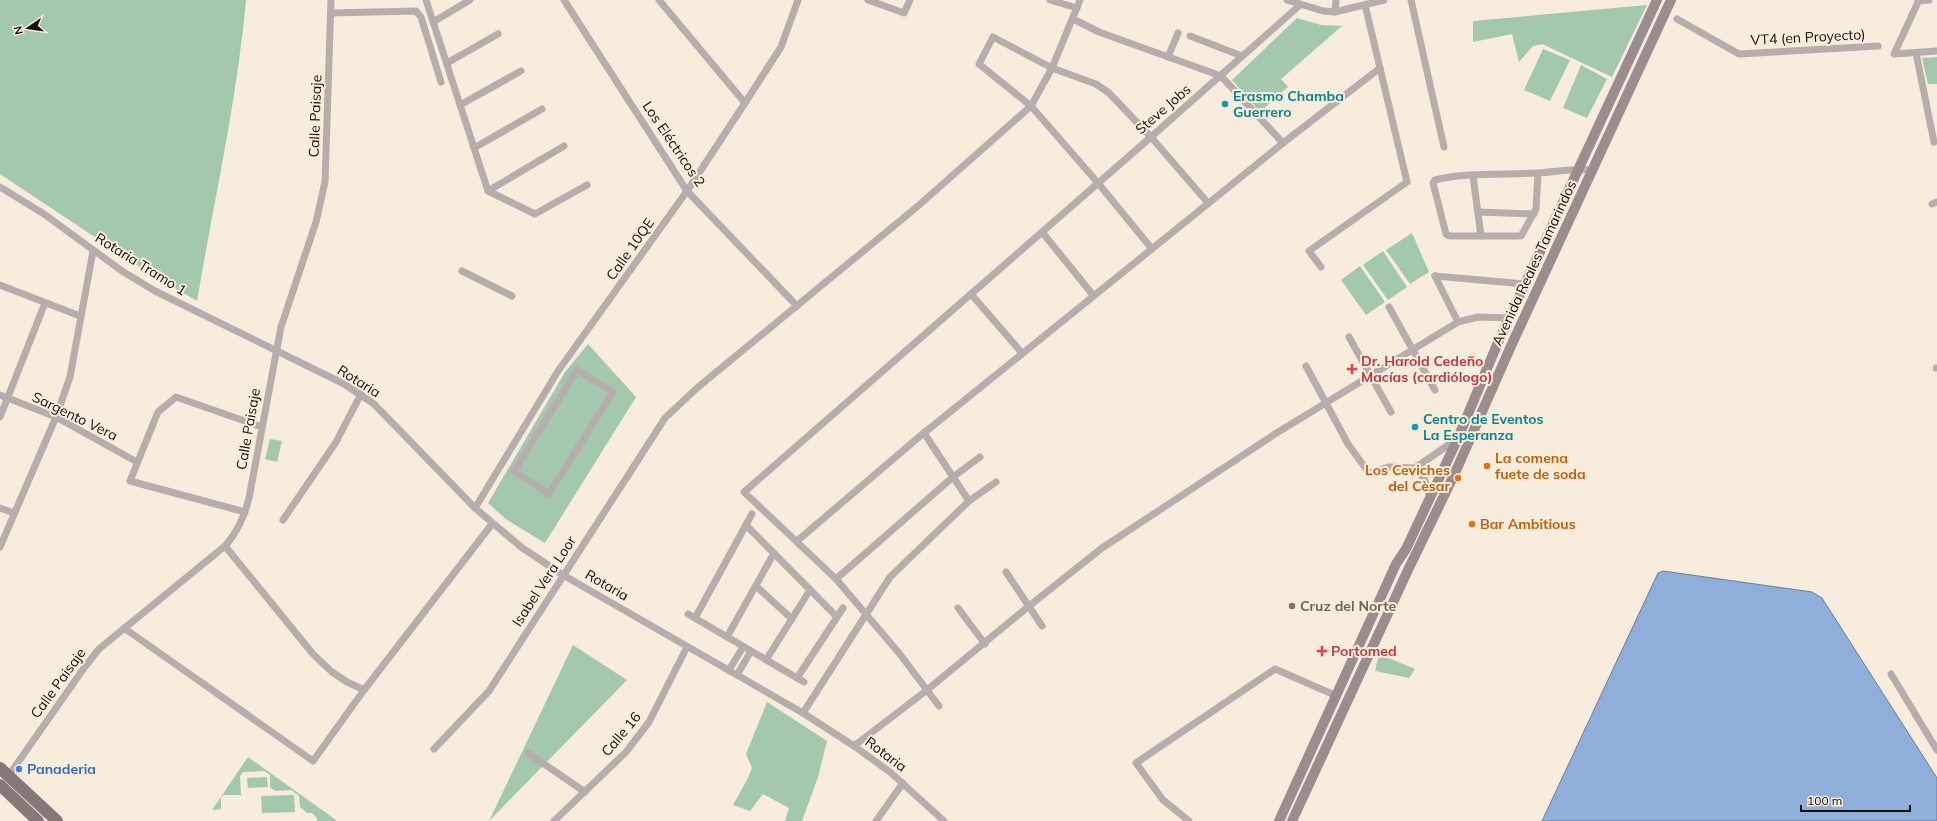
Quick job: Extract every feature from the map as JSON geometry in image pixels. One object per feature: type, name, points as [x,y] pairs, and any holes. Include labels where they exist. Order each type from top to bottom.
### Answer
[{"type":"main road","name":"Avenida Reales Tamarindos","points":[[1292,821],[1357,678],[1455,473],[1511,346],[1671,0]]},
{"type":"main road","name":"Avenida Reales Tamarindos","points":[[1279,821],[1396,564],[1406,549],[1430,499],[1458,438],[1499,340],[1655,2]]},
{"type":"main road","points":[[1346,674],[1357,678]]},
{"type":"main road","points":[[4,772],[58,821]]},
{"type":"main road","points":[[1,787],[38,821]]},
{"type":"street","name":"Calle Paisaje","points":[[1,787],[4,772],[91,658],[124,628],[225,546],[235,535],[245,512],[275,351],[286,308],[316,222],[322,196],[326,165],[331,0]]},
{"type":"street","points":[[426,0],[488,190],[535,214],[587,185]]},
{"type":"street","points":[[433,22],[470,0]]},
{"type":"street","name":"Los Eléctricos 2","points":[[564,0],[688,191],[797,306]]},
{"type":"street","points":[[660,0],[714,68],[745,103]]},
{"type":"street","name":"Calle 10QE","points":[[475,508],[558,371],[688,191],[781,47],[798,0]]},
{"type":"street","points":[[868,0],[904,12],[910,0]]},
{"type":"street","points":[[1050,0],[1077,8]]},
{"type":"street","name":"Isabel Vera Loor","points":[[434,748],[489,691],[665,418],[697,388],[918,206],[1031,106],[1052,68],[1080,0]]},
{"type":"street","points":[[1287,0],[1300,5],[1335,12],[1384,0]]},
{"type":"street","points":[[1335,12],[1336,0]]},
{"type":"street","points":[[1411,0],[1444,147]]},
{"type":"street","points":[[1929,0],[1919,1],[1894,54],[1937,51]]},
{"type":"street","name":"Steve Jobs","points":[[797,541],[744,492],[1221,76],[1300,5]]},
{"type":"street","points":[[1321,267],[1309,251],[1407,182],[1366,5]]},
{"type":"street","points":[[331,13],[416,11],[421,17],[441,82]]},
{"type":"street","points":[[1073,19],[1099,32],[1221,76],[1283,143]]},
{"type":"street","name":"VT4 (en Proyecto)","points":[[1677,19],[1739,54],[1878,46]]},
{"type":"street","points":[[1168,57],[1178,33]]},
{"type":"street","points":[[447,63],[498,34]]},
{"type":"street","points":[[1190,36],[1242,56]]},
{"type":"street","points":[[1152,249],[1098,183],[1031,106],[979,64],[993,37],[1052,68],[1096,84],[1151,137],[1208,203]]},
{"type":"street","points":[[1916,53],[1933,120],[1934,142]]},
{"type":"street","points":[[939,706],[866,614],[836,579],[797,541],[924,433],[1093,295],[1283,143],[1380,68]]},
{"type":"street","points":[[460,106],[521,71]]},
{"type":"street","points":[[474,148],[542,109]]},
{"type":"street","points":[[488,190],[564,146]]},
{"type":"street","points":[[1538,173],[1537,203],[1534,214],[1521,236],[1447,235],[1433,183],[1437,179],[1473,176],[1559,172],[1577,172],[1592,170]]},
{"type":"street","points":[[1473,176],[1481,236]]},
{"type":"street","name":"Rotaria Tramo 1","points":[[0,187],[44,214],[122,271],[173,302],[275,351]]},
{"type":"street","points":[[1478,212],[1534,214]]},
{"type":"street","points":[[1042,232],[1093,295]]},
{"type":"street","points":[[0,547],[56,417],[70,377],[93,250]]},
{"type":"street","points":[[462,271],[512,296]]},
{"type":"street","points":[[1458,322],[1435,276],[1525,284]]},
{"type":"street","points":[[0,285],[80,316]]},
{"type":"street","points":[[971,294],[1022,353]]},
{"type":"street","points":[[0,417],[45,303]]},
{"type":"street","points":[[1389,307],[1435,390]]},
{"type":"street","points":[[854,746],[985,644],[1029,606],[1110,542],[1275,434],[1458,322],[1478,317],[1510,318]]},
{"type":"street","points":[[1349,338],[1391,412]]},
{"type":"street","name":"Rotaria","points":[[275,351],[344,384],[361,394],[384,414],[475,508],[492,524],[521,547],[563,575],[803,713],[854,746],[903,783],[942,820]]},
{"type":"street","points":[[1306,366],[1348,444],[1369,473],[1388,467],[1415,468],[1458,438]]},
{"type":"street","points":[[577,370],[613,392],[549,494],[514,471],[577,370]]},
{"type":"street","points":[[283,520],[336,442],[361,394]]},
{"type":"street","name":"Sargento Vera","points":[[0,395],[56,417],[137,462]]},
{"type":"street","points":[[245,512],[130,481],[158,412],[176,397],[262,427]]},
{"type":"street","points":[[924,433],[969,501]]},
{"type":"street","points":[[836,579],[953,477],[980,458]]},
{"type":"street","points":[[1415,468],[1425,480],[1430,499]]},
{"type":"street","points":[[1444,468],[1455,473]]},
{"type":"street","points":[[803,713],[894,572],[969,501],[996,482]]},
{"type":"street","points":[[0,508],[14,513]]},
{"type":"street","points":[[695,618],[752,514]]},
{"type":"street","points":[[124,628],[313,761],[364,690],[492,524]]},
{"type":"street","points":[[746,525],[837,616]]},
{"type":"street","points":[[225,546],[313,654],[332,672],[347,682],[364,690]]},
{"type":"street","points":[[727,637],[774,553]]},
{"type":"street","points":[[1006,572],[1042,626]]},
{"type":"street","points":[[756,586],[792,619]]},
{"type":"street","points":[[766,660],[810,590]]},
{"type":"street","points":[[797,678],[843,608]]},
{"type":"street","points":[[958,608],[985,644]]},
{"type":"street","points":[[688,614],[804,682]]},
{"type":"street","name":"Calle 16","points":[[554,821],[626,752],[649,722],[688,647]]},
{"type":"street","points":[[729,670],[743,647]]},
{"type":"street","points":[[737,675],[751,651]]},
{"type":"street","points":[[1189,821],[1163,800],[1136,763],[1275,669],[1337,696]]},
{"type":"street","points":[[1891,674],[1937,750]]},
{"type":"street","points":[[528,753],[585,792]]},
{"type":"street","points":[[876,821],[903,783]]},
{"type":"green space","points":[[0,0],[246,0],[231,113],[197,301],[152,275],[0,174]]},
{"type":"green space","points":[[1647,5],[1612,77],[1542,44],[1533,46],[1519,62],[1512,34],[1473,42],[1473,21]]},
{"type":"green space","points":[[1297,18],[1321,25],[1342,26],[1281,79],[1288,87],[1260,112],[1232,80]]},
{"type":"green space","points":[[1543,49],[1570,60],[1550,101],[1524,90]]},
{"type":"green space","points":[[1937,57],[1937,84],[1928,84],[1922,58]]},
{"type":"green space","points":[[1581,65],[1607,79],[1587,118],[1563,108]]},
{"type":"green space","points":[[1412,233],[1429,272],[1410,284],[1386,250]]},
{"type":"green space","points":[[1383,251],[1407,287],[1388,300],[1363,265]]},
{"type":"green space","points":[[1360,266],[1385,302],[1366,315],[1341,280]]},
{"type":"green space","points":[[588,344],[636,397],[545,543],[507,520],[488,503],[565,372]]},
{"type":"green space","points":[[270,439],[282,441],[277,462],[265,459]]},
{"type":"green space","points":[[573,645],[627,680],[489,821]]},
{"type":"green space","points":[[1379,654],[1415,669],[1409,678],[1375,671]]},
{"type":"green space","points":[[767,702],[827,741],[818,777],[802,821],[785,821],[789,808],[763,794],[750,811],[733,805],[752,768],[746,754]]},
{"type":"green space","points":[[248,757],[336,820],[317,821],[317,818],[312,813],[307,813],[300,807],[299,796],[291,790],[275,791],[270,787],[270,775],[264,771],[243,772],[240,776],[241,794],[243,795],[223,795],[221,798],[221,809],[212,810]]},
{"type":"green space","points":[[267,777],[268,787],[248,788],[247,778]]},
{"type":"green space","points":[[294,795],[295,812],[262,813],[261,796]]},
{"type":"water","points":[[1663,571],[1812,592],[1822,598],[1937,778],[1937,821],[1542,821],[1658,573]]},
{"type":"place","name":"Erasmo Chamba Guerrero","points":[[1225,104]]},
{"type":"place","name":"Dr. Harold Cedeño Macías (cardiólogo)","points":[[1352,369]]},
{"type":"place","name":"Centro de Eventos La Esperanza","points":[[1415,427]]},
{"type":"place","name":"La comena fuete de soda","points":[[1487,466]]},
{"type":"place","name":"Los Ceviches del Cèsar","points":[[1458,478]]},
{"type":"place","name":"Bar Ambitious","points":[[1472,524]]},
{"type":"place","name":"Cruz del Norte","points":[[1292,606]]},
{"type":"place","name":"Portomed","points":[[1322,651]]},
{"type":"place","name":"Panaderia","points":[[19,769]]}]
